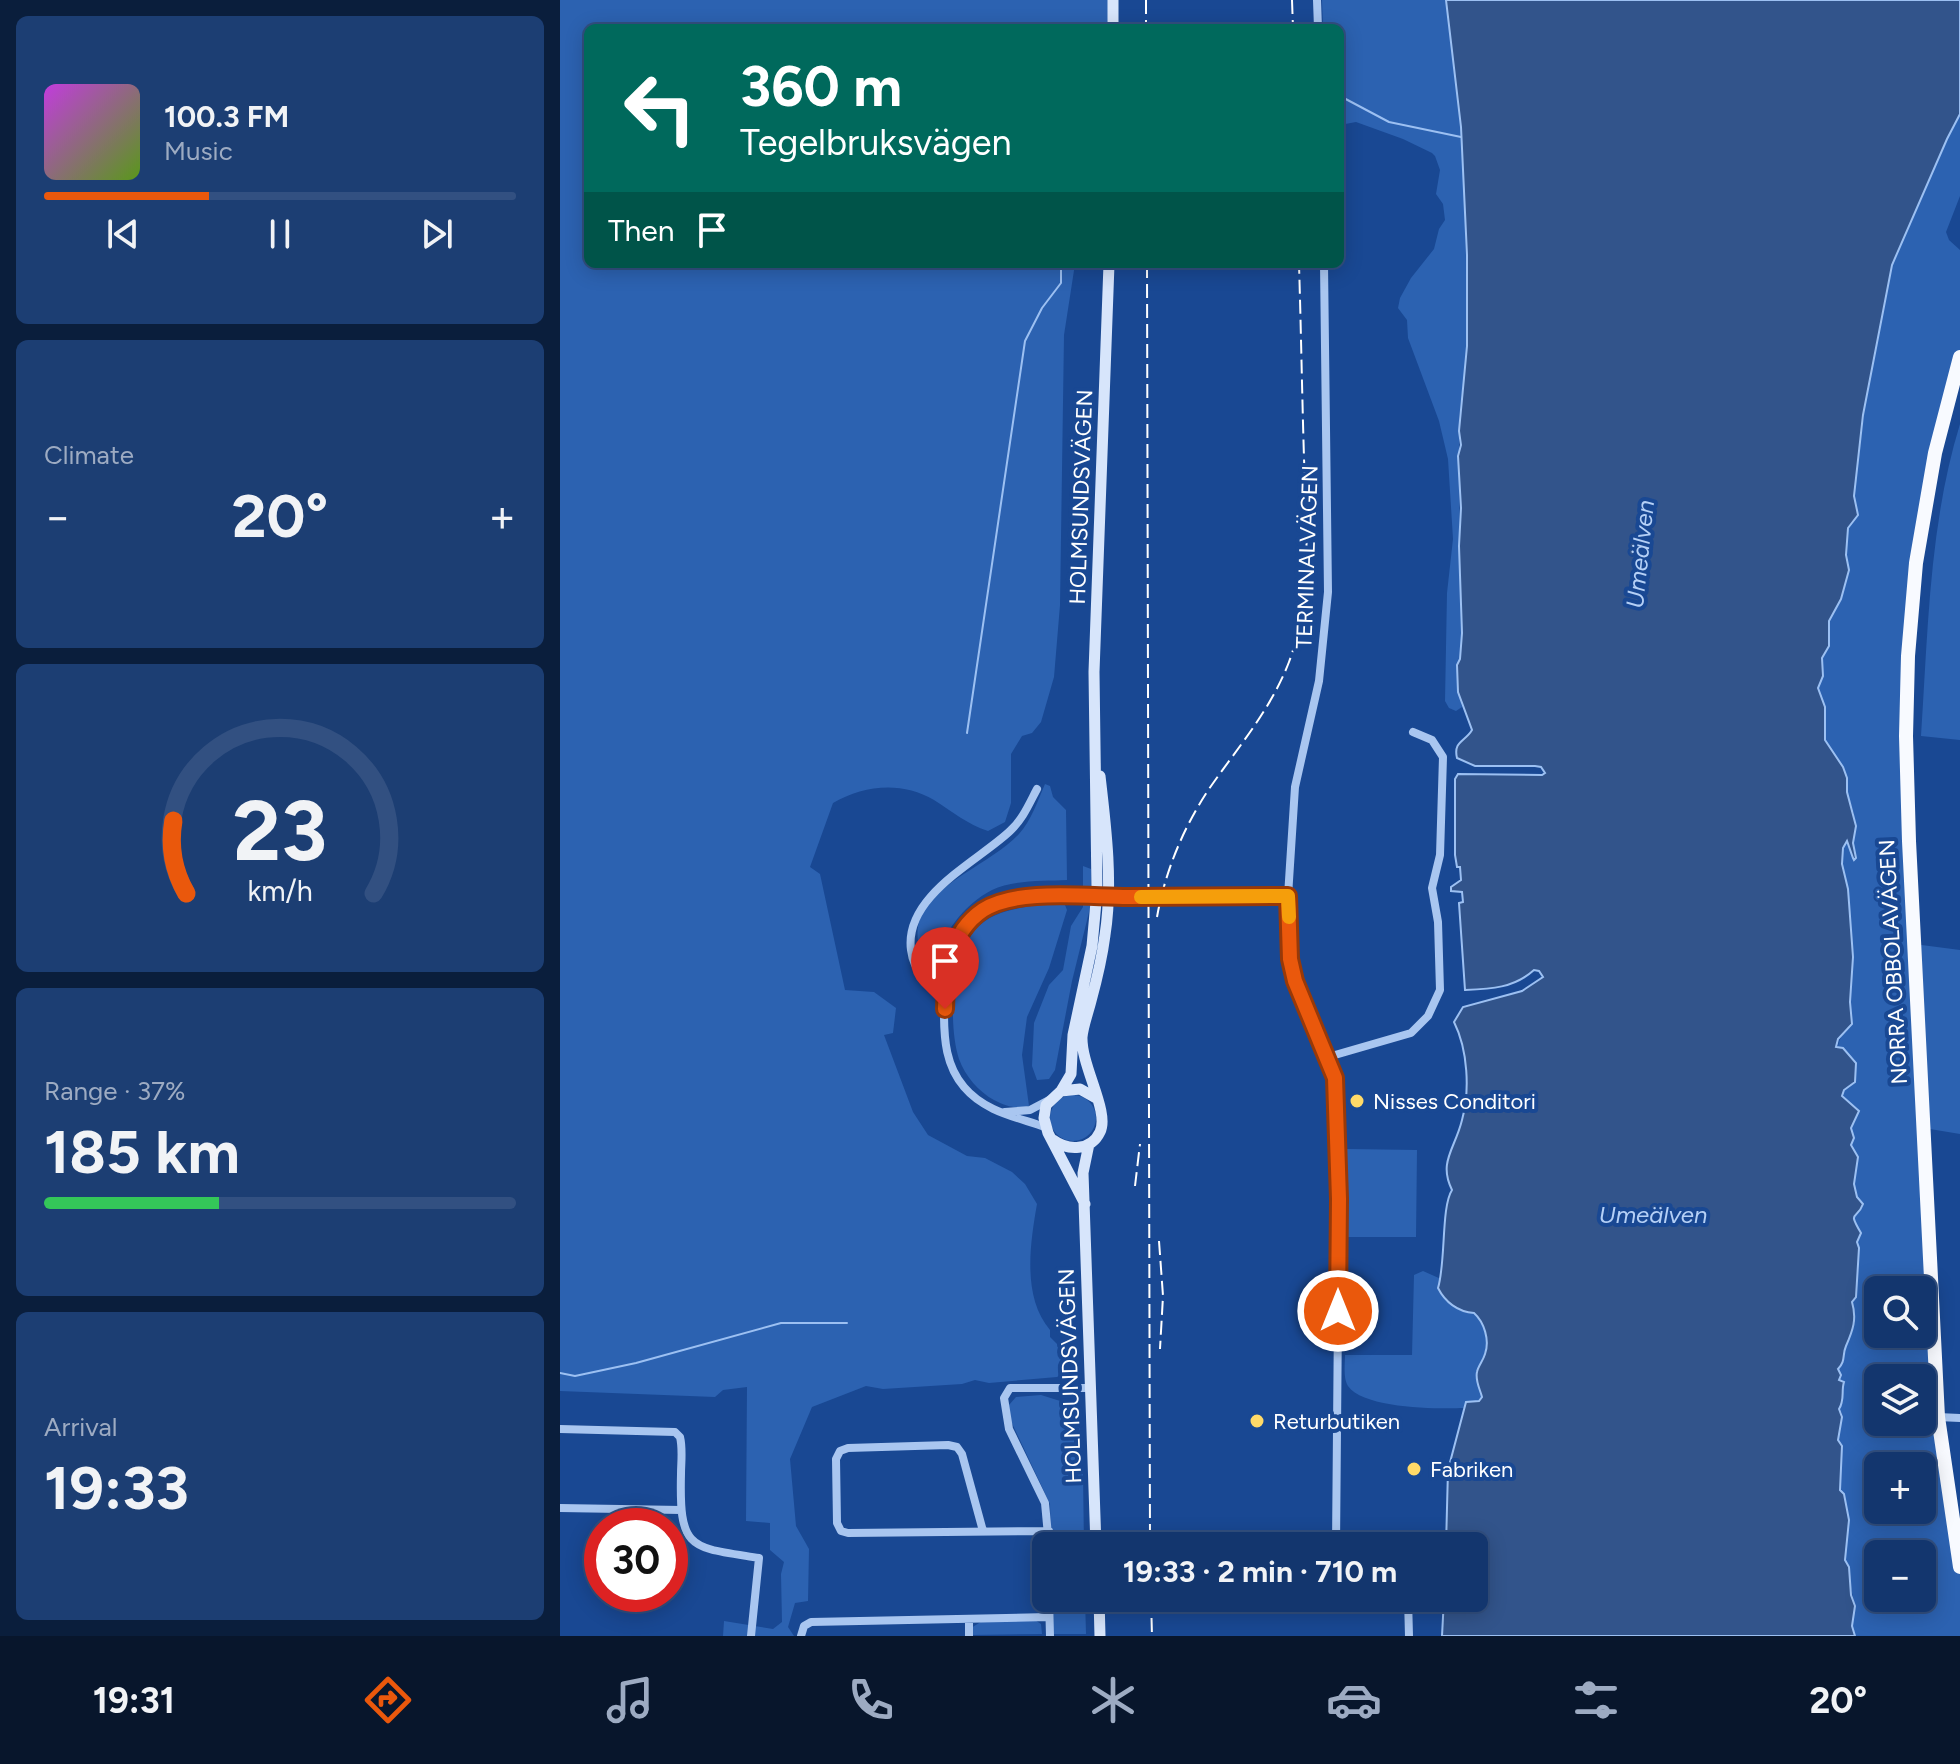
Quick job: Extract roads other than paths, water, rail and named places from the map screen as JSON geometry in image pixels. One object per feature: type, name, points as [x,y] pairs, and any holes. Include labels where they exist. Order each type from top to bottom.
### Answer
[{"type":"highway","name":"NORRA OBBOLAVÄGEN","points":[[1960,357],[1935,453],[1918,548],[1906,692],[1908,828],[1938,1417],[1960,1567]]},
{"type":"main road","points":[[1113,0],[1113,24]]},
{"type":"main road","name":"HOLMSUNDSVÄGEN","points":[[1061,1091],[1071,1074],[1073,1035],[1092,946],[1097,891],[1093,732],[1109,268]]},
{"type":"main road","name":"HOLMSUNDSVÄGEN","points":[[1093,732],[1104,811],[1108,887],[1100,966],[1082,1035],[1084,1063],[1102,1109],[1103,1124],[1097,1137],[1089,1144],[1083,1164],[1095,1532]]},
{"type":"main road","points":[[1045,1127],[1044,1111],[1050,1099],[1061,1091],[1080,1089],[1096,1098]]},
{"type":"main road","name":"HOLMSUNDSVÄGEN","points":[[1045,1127],[1085,1204]]},
{"type":"main road","points":[[1053,1140],[1068,1147],[1089,1144]]},
{"type":"main road","points":[[1099,1612],[1100,1636]]},
{"type":"street","points":[[1317,0],[1318,24]]},
{"type":"street","name":"TERMINALVÄGEN","points":[[1324,268],[1328,592],[1321,666],[1295,787],[1288,896],[1290,959],[1295,981],[1335,1078],[1339,1199],[1336,1532]]},
{"type":"street","points":[[1328,1057],[1411,1033],[1428,1016],[1440,990],[1438,922],[1432,888],[1440,855],[1443,757],[1432,740],[1413,732]]},
{"type":"street","points":[[946,988],[929,981],[916,969],[910,942],[915,919],[942,885],[1013,829],[1037,789]]},
{"type":"street","points":[[1045,1127],[1003,1113],[973,1097],[956,1077],[950,1064],[944,1040],[946,988],[953,947],[971,922],[1000,902],[1044,897],[1288,896]]},
{"type":"street","points":[[1003,1113],[1030,1110],[1050,1099]]},
{"type":"street","points":[[983,1531],[962,1454],[957,1447],[848,1448],[840,1451],[836,1459],[837,1523],[841,1531],[983,1531],[1049,1531],[1045,1503],[1009,1429],[1004,1398],[1010,1388],[1089,1388]]},
{"type":"street","points":[[1938,1417],[1960,1418]]},
{"type":"street","points":[[560,1429],[675,1432],[682,1441],[681,1508]]},
{"type":"street","points":[[560,1508],[584,1508]]},
{"type":"street","points":[[688,1536],[702,1548],[759,1558],[751,1636]]},
{"type":"street","points":[[1049,1612],[1050,1636]]},
{"type":"street","points":[[1408,1612],[1409,1636]]},
{"type":"street","points":[[801,1636],[804,1626],[811,1622],[1049,1617]]},
{"type":"street","points":[[969,1619],[969,1636]]},
{"type":"water","name":"Umeälven","points":[[1446,0],[1960,0],[1960,114],[1892,265],[1863,415],[1854,496],[1858,515],[1848,528],[1846,555],[1849,570],[1841,599],[1829,621],[1829,646],[1822,658],[1823,676],[1818,688],[1825,707],[1825,740],[1847,778],[1847,792],[1856,826],[1853,843],[1856,858],[1854,860],[1847,841],[1843,848],[1842,864],[1848,889],[1853,957],[1852,1024],[1838,1039],[1836,1047],[1843,1048],[1856,1063],[1855,1082],[1844,1090],[1842,1096],[1859,1111],[1851,1128],[1854,1138],[1851,1145],[1858,1157],[1854,1184],[1857,1197],[1863,1204],[1854,1216],[1861,1233],[1857,1242],[1856,1297],[1852,1302],[1854,1324],[1838,1369],[1841,1375],[1839,1380],[1844,1382],[1839,1409],[1842,1417],[1838,1440],[1842,1446],[1840,1490],[1844,1494],[1849,1520],[1845,1560],[1849,1567],[1855,1606],[1852,1626],[1855,1636],[1442,1636],[1443,1612],[1488,1612],[1488,1532],[1446,1532],[1448,1470],[1466,1402],[1479,1401],[1482,1397],[1477,1375],[1487,1343],[1478,1317],[1453,1305],[1438,1288],[1446,1209],[1452,1190],[1447,1163],[1462,1120],[1466,1096],[1465,1058],[1454,1022],[1463,1007],[1522,991],[1543,977],[1534,970],[1510,984],[1465,990],[1459,903],[1463,902],[1462,892],[1451,891],[1451,887],[1461,880],[1455,855],[1455,779],[1458,774],[1545,773],[1541,767],[1535,766],[1475,766],[1457,758],[1456,752],[1458,745],[1472,730],[1458,692],[1457,665],[1462,633],[1458,456],[1467,346],[1467,255],[1461,127]]},
{"type":"waterway","points":[[1344,98],[1389,122],[1461,137]]},
{"type":"waterway","points":[[967,733],[1025,341],[1042,308],[1061,283],[1061,268]]},
{"type":"waterway","points":[[560,1373],[575,1376],[636,1363],[781,1323],[847,1323]]},
{"type":"railway","points":[[1146,0],[1146,24]]},
{"type":"railway","points":[[1292,0],[1293,24]]},
{"type":"railway","points":[[1147,268],[1150,1532]]},
{"type":"railway","points":[[1157,917],[1170,867],[1191,819],[1273,697],[1297,637],[1306,561],[1299,268]]},
{"type":"railway","points":[[1135,1186],[1140,1144]]},
{"type":"railway","points":[[1159,1241],[1163,1296],[1160,1349]]},
{"type":"railway","points":[[1151,1612],[1152,1636]]},
{"type":"place","name":"Nisses Conditori","points":[[1357,1101]]},
{"type":"place","name":"Returbutiken","points":[[1257,1421]]},
{"type":"place","name":"Fabriken","points":[[1414,1469]]}]
